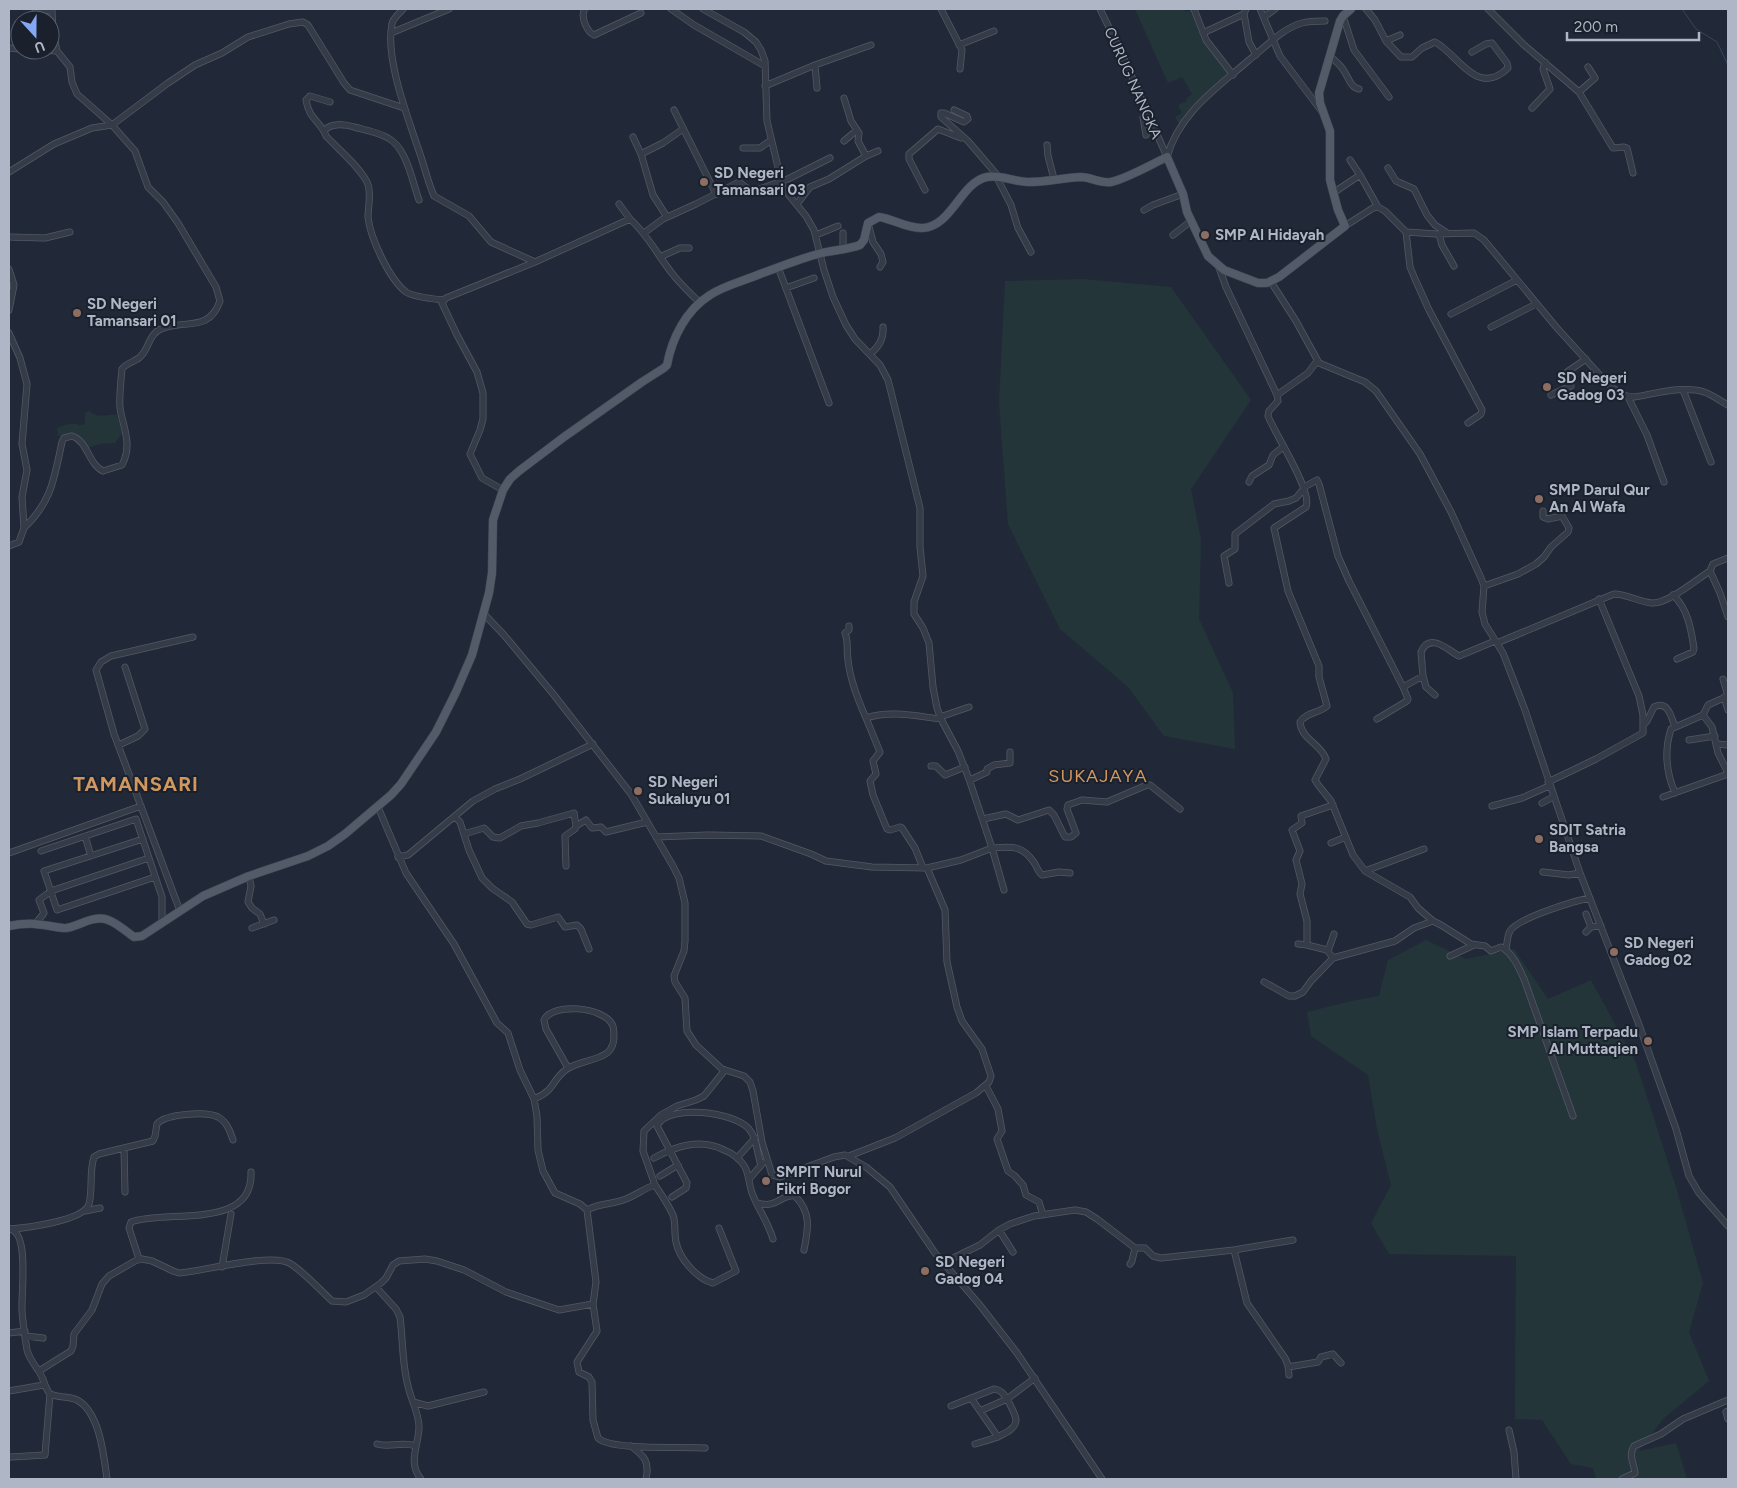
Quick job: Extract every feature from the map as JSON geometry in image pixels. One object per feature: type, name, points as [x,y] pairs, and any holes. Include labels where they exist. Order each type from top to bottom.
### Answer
[{"type":"main road","points":[[9,926],[23,922],[68,928],[94,918],[102,918],[114,922],[136,937],[142,936],[203,896],[249,876],[322,849],[345,834],[378,807],[401,784],[436,732],[472,656],[489,593],[492,573],[493,520],[503,490],[510,479],[564,437],[664,368],[678,331],[700,303],[720,290],[778,267],[819,254],[862,244],[868,223],[879,217],[911,228],[934,225],[984,177],[997,176],[1025,182],[1084,177],[1109,182],[1166,157],[1183,194],[1191,221],[1208,256],[1224,270],[1258,283],[1271,282],[1279,277],[1345,226],[1333,192],[1329,168],[1331,140],[1319,93],[1343,16],[1351,9]]},
{"type":"street","points":[[403,9],[392,22],[392,58],[404,108],[434,196],[470,216],[491,242],[536,262]]},
{"type":"street","points":[[391,33],[449,9]]},
{"type":"street","points":[[585,9],[582,15],[589,32],[594,35],[641,13]]},
{"type":"street","points":[[671,9],[694,25],[765,66]]},
{"type":"street","points":[[703,9],[732,24],[751,37],[761,50],[765,66],[766,110],[780,182],[809,220],[816,235],[819,254],[840,314],[855,339],[880,366],[888,380],[912,478],[918,493],[920,508],[920,547],[923,576],[913,610],[929,642],[933,688],[940,718],[950,733],[970,780],[1004,890]]},
{"type":"street","points":[[941,9],[962,52],[960,70]]},
{"type":"street","name":"CURUG NANGKA","points":[[1100,9],[1166,157]]},
{"type":"street","points":[[1194,9],[1210,46],[1233,75]]},
{"type":"street","points":[[1260,9],[1282,59],[1324,114]]},
{"type":"street","points":[[1264,17],[1275,9]]},
{"type":"street","points":[[1366,9],[1375,20],[1386,41],[1401,57],[1412,57],[1432,43],[1468,72],[1482,78],[1492,79],[1508,68],[1507,63],[1492,43],[1486,44],[1472,52]]},
{"type":"street","points":[[1488,9],[1524,45],[1579,92],[1613,148],[1627,148],[1633,173]]},
{"type":"street","points":[[1203,33],[1245,12],[1249,42],[1256,55]]},
{"type":"street","points":[[1343,16],[1354,50],[1389,97]]},
{"type":"street","points":[[1166,157],[1172,140],[1190,114],[1219,84],[1233,75],[1281,34],[1302,23],[1325,21]]},
{"type":"street","points":[[9,172],[54,144],[92,128],[112,125],[195,65],[222,53],[248,37],[301,22],[308,25],[350,90],[404,108]]},
{"type":"street","points":[[959,45],[994,31]]},
{"type":"street","points":[[1386,41],[1400,35]]},
{"type":"street","points":[[765,86],[815,65],[871,45]]},
{"type":"street","points":[[24,528],[36,517],[51,492],[64,438],[72,436],[80,440],[96,466],[103,471],[122,465],[128,444],[120,407],[122,369],[126,364],[141,356],[159,330],[205,321],[214,314],[220,301],[216,287],[178,223],[163,202],[148,187],[135,151],[112,125],[77,94],[72,82],[70,67],[60,55]]},
{"type":"street","points":[[1330,56],[1343,69],[1350,83],[1359,89]]},
{"type":"street","points":[[1532,108],[1550,90],[1543,70],[1545,62]]},
{"type":"street","points":[[815,65],[817,88]]},
{"type":"street","points":[[1579,92],[1595,78],[1588,67]]},
{"type":"street","points":[[330,102],[310,96],[306,100],[308,110],[325,130],[326,136],[368,183],[368,218],[375,246],[397,282],[410,294],[443,300],[536,262],[630,219]]},
{"type":"street","points":[[844,98],[851,121],[860,134],[858,141],[866,156]]},
{"type":"street","points":[[674,110],[716,194]]},
{"type":"street","points":[[954,110],[967,116],[968,119],[964,122],[944,113],[941,113],[941,117],[968,141],[997,176],[1011,205],[1018,228],[1031,252]]},
{"type":"street","points":[[1146,135],[1143,117],[1148,113]]},
{"type":"street","points":[[325,130],[329,127],[351,126],[389,138],[394,142],[406,161],[419,200]]},
{"type":"street","points":[[641,154],[683,129]]},
{"type":"street","points":[[924,190],[909,159],[910,154],[938,129],[968,141]]},
{"type":"street","points":[[844,141],[857,130]]},
{"type":"street","points":[[633,137],[641,154],[653,195],[667,217]]},
{"type":"street","points":[[743,148],[760,148],[771,140]]},
{"type":"street","points":[[1047,145],[1054,179]]},
{"type":"street","points":[[797,204],[810,187],[829,179],[866,156],[878,151]]},
{"type":"street","points":[[644,233],[667,217],[739,182],[752,191],[780,182],[830,158]]},
{"type":"street","points":[[1350,160],[1378,207],[1385,211],[1406,232],[1410,267],[1415,280],[1482,410],[1481,414],[1468,424]]},
{"type":"street","points":[[1388,168],[1396,181],[1415,190],[1427,215],[1435,225],[1447,233]]},
{"type":"street","points":[[1333,192],[1360,175]]},
{"type":"street","points":[[1144,210],[1183,194]]},
{"type":"street","points":[[619,204],[644,233],[674,275],[700,303]]},
{"type":"street","points":[[1345,226],[1378,207]]},
{"type":"street","points":[[1173,235],[1191,221]]},
{"type":"street","points":[[868,223],[873,242],[882,257],[883,262],[880,267]]},
{"type":"street","points":[[816,235],[838,226]]},
{"type":"street","points":[[9,237],[45,238],[70,232]]},
{"type":"street","points":[[1406,232],[1439,234],[1474,233],[1482,238],[1536,304],[1609,385],[1628,397],[1664,482]]},
{"type":"street","points":[[843,233],[843,249]]},
{"type":"street","points":[[1439,234],[1442,244],[1454,266]]},
{"type":"street","points":[[660,257],[680,248],[689,248]]},
{"type":"street","points":[[1218,265],[1226,287],[1277,395],[1278,401],[1267,415],[1307,497],[1307,506],[1275,526],[1274,529],[1288,591],[1319,666],[1327,707],[1304,717],[1300,725],[1306,735],[1324,755],[1325,761],[1315,779],[1333,805],[1353,855],[1365,871],[1410,897],[1418,908],[1432,921],[1474,945],[1485,946],[1491,950],[1501,947],[1506,950],[1524,979],[1573,1116]]},
{"type":"street","points":[[778,267],[829,403]]},
{"type":"street","points":[[9,269],[14,285],[9,310]]},
{"type":"street","points":[[786,288],[814,278]]},
{"type":"street","points":[[1451,314],[1517,280]]},
{"type":"street","points":[[1271,282],[1296,321],[1317,361],[1322,365],[1365,382],[1376,390],[1420,454],[1451,512],[1484,586],[1481,604],[1483,619],[1503,653],[1525,710],[1580,874],[1676,1130],[1689,1176],[1700,1193],[1728,1226]]},
{"type":"street","points":[[443,300],[442,303],[457,335],[477,372],[483,392],[483,418],[470,454],[482,478],[503,490]]},
{"type":"street","points":[[1491,327],[1536,304]]},
{"type":"street","points":[[870,354],[878,348],[881,342],[884,334],[883,327]]},
{"type":"street","points":[[9,333],[20,358],[27,384],[22,444],[27,470],[22,497],[24,528],[19,542],[9,546]]},
{"type":"street","points":[[1552,396],[1571,386],[1567,372],[1586,359]]},
{"type":"street","points":[[1277,395],[1308,373],[1317,361]]},
{"type":"street","points":[[1628,397],[1683,390],[1702,391],[1728,405]]},
{"type":"street","points":[[1683,390],[1711,462]]},
{"type":"street","points":[[1249,482],[1251,476],[1269,465],[1273,454],[1283,446]]},
{"type":"street","points":[[1229,582],[1224,556],[1234,549],[1235,534],[1274,504],[1296,498],[1313,481],[1318,482],[1338,556],[1348,581],[1403,687],[1407,701],[1377,719]]},
{"type":"street","points":[[1484,586],[1518,574],[1536,564],[1568,532],[1569,528],[1562,516],[1548,519],[1543,517],[1543,511]]},
{"type":"street","points":[[1435,695],[1426,687],[1423,676],[1421,652],[1426,645],[1443,644],[1459,656],[1614,594],[1656,603],[1673,595],[1710,571],[1713,564],[1728,558]]},
{"type":"street","points":[[1710,571],[1728,617]]},
{"type":"street","points":[[1673,595],[1680,601],[1686,614],[1694,648],[1693,652],[1677,659]]},
{"type":"street","points":[[1492,806],[1522,798],[1643,733],[1644,724],[1639,696],[1599,599]]},
{"type":"street","points":[[484,614],[504,635],[593,744],[631,794],[679,878],[685,904],[685,941],[684,951],[674,976],[675,982],[685,998],[687,1031],[696,1045],[725,1070],[744,1076],[750,1082],[757,1124],[767,1160],[772,1174],[780,1177],[840,1155],[849,1156],[895,1138],[976,1093],[986,1086],[991,1076],[982,1049],[962,1021],[947,962],[944,904],[915,848],[902,828],[887,830],[873,795],[870,781],[876,774],[873,761],[880,752],[855,689],[848,660],[848,643],[845,633],[849,626]]},
{"type":"street","points":[[180,911],[119,745],[97,676],[98,666],[106,658],[193,637]]},
{"type":"street","points":[[119,745],[138,736],[145,729],[125,667]]},
{"type":"street","points":[[1403,687],[1423,676]]},
{"type":"street","points":[[1723,679],[1728,710]]},
{"type":"street","points":[[1675,793],[1666,760],[1667,743],[1671,729],[1704,716],[1708,705],[1727,696]]},
{"type":"street","points":[[1644,724],[1654,707],[1664,705],[1675,727]]},
{"type":"street","points":[[866,718],[889,713],[940,718],[969,707]]},
{"type":"street","points":[[1663,797],[1728,774],[1718,753],[1715,736],[1709,721],[1704,716]]},
{"type":"street","points":[[1689,740],[1715,736]]},
{"type":"street","points":[[398,857],[408,854],[456,817],[473,801],[593,744]]},
{"type":"street","points":[[1717,744],[1728,745]]},
{"type":"street","points":[[970,780],[986,772],[994,765],[1010,763],[1010,752]]},
{"type":"street","points":[[931,766],[936,766],[945,775],[965,767]]},
{"type":"street","points":[[983,819],[1006,814],[1018,820],[1049,810],[1054,814],[1064,836],[1070,837],[1076,833],[1067,806],[1082,800],[1107,802],[1147,784],[1180,809]]},
{"type":"street","points":[[1542,803],[1553,797]]},
{"type":"street","points":[[1307,945],[1307,921],[1300,894],[1302,884],[1296,860],[1300,851],[1292,830],[1302,823],[1301,816],[1333,805]]},
{"type":"street","points":[[9,852],[141,806]]},
{"type":"street","points":[[378,807],[406,873],[454,944],[497,1023],[508,1033],[520,1070],[534,1099],[537,1116],[538,1150],[543,1171],[556,1193],[580,1204],[588,1210],[596,1282],[593,1304],[597,1331],[577,1362],[577,1365],[579,1372],[589,1377],[592,1382],[593,1420],[598,1438],[607,1443],[630,1446],[667,1449],[685,1446],[706,1448]]},
{"type":"street","points":[[464,834],[484,828],[493,837],[500,838],[522,826],[574,813],[576,826]]},
{"type":"street","points":[[456,817],[460,822],[469,850],[482,878],[492,888],[512,902],[526,924],[531,925],[558,917],[566,927],[580,926],[589,949]]},
{"type":"street","points":[[41,851],[136,819],[163,905],[162,923]]},
{"type":"street","points":[[566,866],[565,836],[586,820],[592,828],[601,827],[608,833],[647,822]]},
{"type":"street","points":[[85,836],[91,856]]},
{"type":"street","points":[[656,837],[757,836],[826,861],[872,867],[925,868],[961,860],[992,848],[1014,846],[1032,860],[1042,875],[1058,872],[1070,873]]},
{"type":"street","points":[[1331,843],[1346,837]]},
{"type":"street","points":[[143,838],[44,871],[50,891],[57,910],[156,878]]},
{"type":"street","points":[[1365,871],[1424,849]]},
{"type":"street","points":[[36,923],[44,913],[39,900],[50,891],[149,858]]},
{"type":"street","points":[[1543,872],[1569,875],[1580,874]]},
{"type":"street","points":[[249,876],[251,886],[248,902],[250,907],[260,914],[264,924]]},
{"type":"street","points":[[1506,950],[1509,932],[1514,927],[1541,913],[1590,898]]},
{"type":"street","points":[[1586,914],[1591,926]]},
{"type":"street","points":[[252,928],[274,920]]},
{"type":"street","points":[[1264,982],[1289,996],[1295,996],[1303,992],[1333,958],[1395,941],[1414,928],[1432,921]]},
{"type":"street","points":[[1591,926],[1601,926]]},
{"type":"street","points":[[1586,932],[1591,926]]},
{"type":"street","points":[[1328,951],[1334,934]]},
{"type":"street","points":[[1298,944],[1323,948],[1333,958]]},
{"type":"street","points":[[1450,956],[1474,945]]},
{"type":"street","points":[[534,1099],[550,1090],[554,1082],[568,1068],[606,1054],[614,1040],[614,1030],[608,1019],[585,1009],[560,1009],[547,1015],[544,1020],[546,1029],[568,1068]]},
{"type":"street","points":[[719,1228],[736,1271],[713,1283],[706,1281],[687,1264],[679,1250],[676,1243],[673,1215],[655,1184],[643,1151],[644,1131],[661,1115],[677,1106],[704,1096],[725,1070]]},
{"type":"street","points":[[986,1086],[998,1109],[1002,1131],[998,1140],[1004,1163],[1008,1171],[1023,1185],[1026,1195],[1039,1202],[1043,1215]]},
{"type":"street","points":[[672,1197],[686,1188],[687,1184],[657,1126],[658,1123],[674,1115],[691,1112],[720,1115],[734,1119],[746,1126],[755,1138],[761,1165]]},
{"type":"street","points":[[86,1210],[89,1203],[94,1158],[100,1154],[153,1141],[156,1124],[163,1119],[204,1114],[218,1117],[224,1121],[233,1140]]},
{"type":"street","points":[[737,1158],[755,1138]]},
{"type":"street","points":[[654,1158],[670,1149],[692,1144],[705,1144],[720,1148],[737,1158],[744,1167],[752,1193],[770,1228],[773,1239]]},
{"type":"street","points":[[124,1149],[125,1192]]},
{"type":"street","points":[[849,1156],[890,1187],[943,1263],[979,1304],[1035,1378],[1102,1479]]},
{"type":"street","points":[[749,1179],[767,1160]]},
{"type":"street","points":[[660,1176],[678,1165]]},
{"type":"street","points":[[139,1259],[129,1228],[131,1222],[196,1215],[219,1211],[235,1205],[243,1200],[248,1192],[251,1172]]},
{"type":"street","points":[[588,1210],[603,1203],[611,1204],[625,1200],[655,1184]]},
{"type":"street","points":[[758,1204],[764,1206],[786,1197],[795,1196],[803,1206],[809,1226],[804,1250]]},
{"type":"street","points":[[9,1230],[66,1219],[86,1210],[100,1208]]},
{"type":"street","points":[[943,1263],[980,1245],[999,1230],[1022,1220],[1070,1210],[1086,1212],[1135,1248],[1145,1248],[1153,1256],[1161,1258],[1234,1250],[1293,1240]]},
{"type":"street","points":[[222,1267],[231,1214]]},
{"type":"street","points":[[9,1230],[14,1231],[19,1236],[23,1271],[22,1308],[29,1356],[50,1394],[45,1455],[11,1458]]},
{"type":"street","points":[[999,1230],[1013,1252]]},
{"type":"street","points":[[1130,1264],[1135,1248]]},
{"type":"street","points":[[1234,1250],[1247,1303],[1285,1358],[1289,1375]]},
{"type":"street","points":[[39,1371],[71,1351],[74,1334],[92,1310],[98,1291],[105,1280],[139,1259],[152,1260],[176,1272],[269,1260],[284,1261],[293,1266],[335,1303],[357,1299],[376,1287],[386,1278],[390,1268],[396,1263],[404,1260],[425,1259],[464,1270],[506,1292],[559,1310],[593,1304]]},
{"type":"street","points":[[376,1287],[399,1314],[407,1384],[419,1426],[415,1446],[415,1463],[417,1474],[421,1479]]},
{"type":"street","points":[[9,1333],[42,1338]]},
{"type":"street","points":[[1288,1367],[1318,1362],[1321,1357],[1333,1354],[1341,1363]]},
{"type":"street","points":[[980,1412],[1007,1399],[1035,1378]]},
{"type":"street","points":[[9,1391],[44,1385]]},
{"type":"street","points":[[951,1406],[994,1389],[1000,1390],[1007,1399],[1016,1420],[1014,1426],[1010,1431],[998,1437],[975,1444]]},
{"type":"street","points":[[413,1402],[428,1406],[484,1392]]},
{"type":"street","points":[[50,1394],[78,1401],[89,1414],[100,1434],[106,1479]]},
{"type":"street","points":[[970,1398],[998,1437]]},
{"type":"street","points":[[1622,1479],[1635,1473],[1631,1456],[1631,1449],[1634,1446],[1661,1434],[1683,1419],[1728,1400]]},
{"type":"street","points":[[1728,1411],[1726,1412],[1728,1419]]},
{"type":"street","points":[[1509,1430],[1514,1452],[1516,1479]]},
{"type":"street","points":[[377,1444],[388,1447],[410,1444],[415,1446]]},
{"type":"street","points":[[630,1446],[643,1456],[647,1463],[646,1479]]},
{"type":"shaded area","points":[[1135,9],[1184,9],[1186,12],[1191,10],[1201,38],[1229,73],[1193,106],[1179,124],[1175,117],[1182,113],[1178,105],[1187,101],[1186,99],[1192,94],[1182,77],[1168,83]]},
{"type":"shaded area","points":[[1083,279],[1171,287],[1251,400],[1191,489],[1201,540],[1199,619],[1233,693],[1235,749],[1164,736],[1128,687],[1060,629],[1008,524],[999,403],[1005,281]]},
{"type":"shaded area","points":[[89,411],[99,416],[117,415],[122,433],[115,443],[100,444],[88,448],[70,434],[58,436],[57,428],[68,424],[85,424],[85,413]]},
{"type":"shaded area","points":[[1426,940],[1466,959],[1514,949],[1548,999],[1591,980],[1636,1063],[1676,1187],[1703,1283],[1689,1332],[1709,1381],[1663,1419],[1639,1451],[1676,1443],[1687,1479],[1596,1479],[1593,1468],[1571,1464],[1542,1420],[1515,1419],[1516,1256],[1389,1254],[1371,1223],[1391,1185],[1377,1129],[1368,1075],[1311,1036],[1307,1012],[1379,996],[1388,960]]},
{"type":"waterway","points":[[1682,9],[1696,29],[1717,42],[1728,65]]},
{"type":"place","name":"SD Negeri Tamansari 03","points":[[704,182]]},
{"type":"place","name":"SMP Al Hidayah","points":[[1205,235]]},
{"type":"place","name":"SD Negeri Tamansari 01","points":[[77,313]]},
{"type":"place","name":"SD Negeri Gadog 03","points":[[1547,387]]},
{"type":"place","name":"SMP Darul Qur An Al Wafa","points":[[1539,499]]},
{"type":"place","name":"SD Negeri Sukaluyu 01","points":[[638,791]]},
{"type":"place","name":"SDIT Satria Bangsa","points":[[1539,839]]},
{"type":"place","name":"SD Negeri Gadog 02","points":[[1614,952]]},
{"type":"place","name":"SMP Islam Terpadu Al Muttaqien","points":[[1648,1041]]},
{"type":"place","name":"SMPIT Nurul Fikri Bogor","points":[[766,1181]]},
{"type":"place","name":"SD Negeri Gadog 04","points":[[925,1271]]},
{"type":"district","name":"SUKAJAYA","points":[[1098,776]]},
{"type":"district","name":"TAMANSARI","points":[[136,784]]}]
